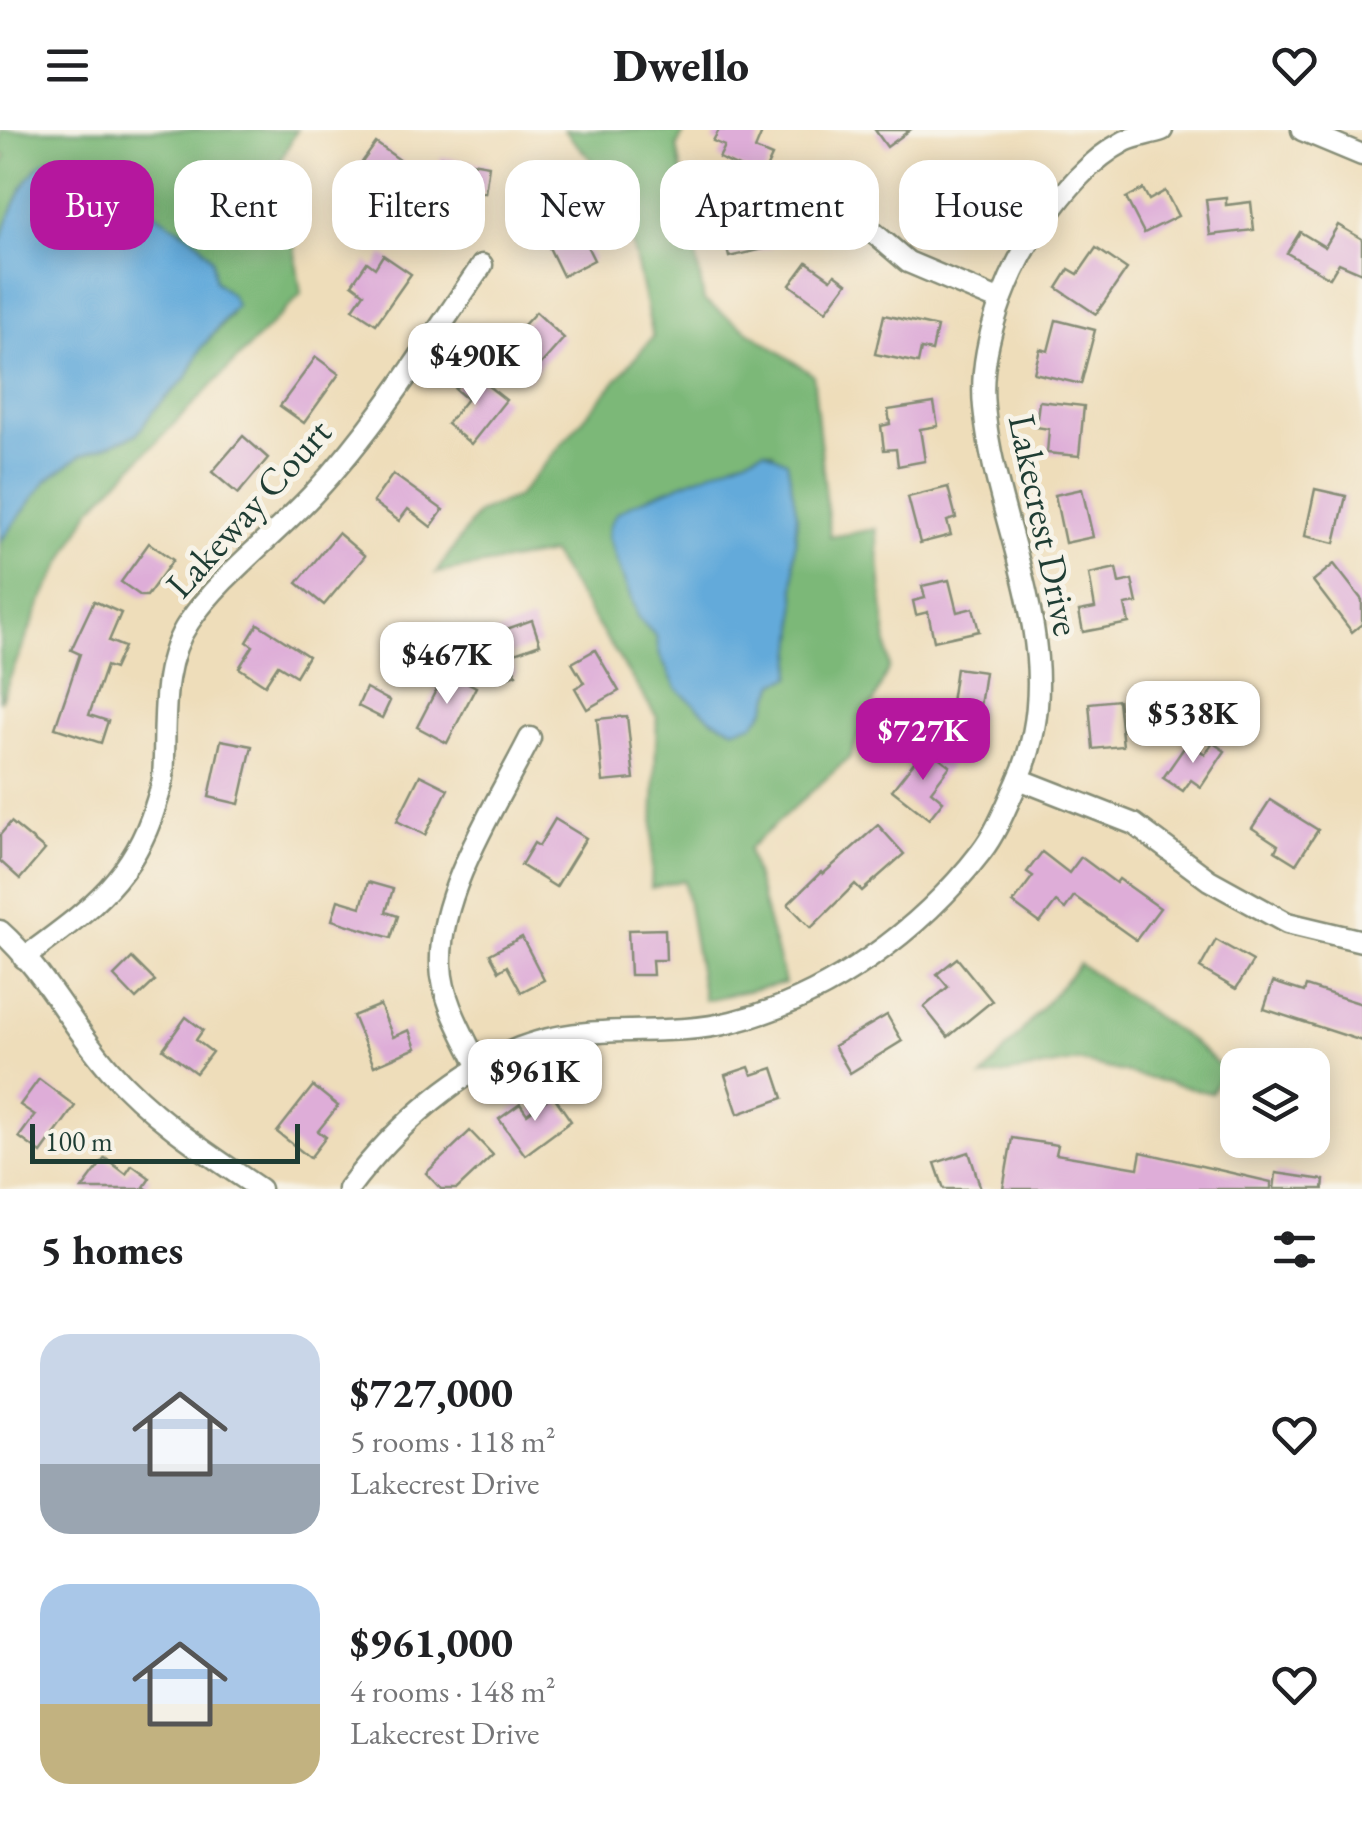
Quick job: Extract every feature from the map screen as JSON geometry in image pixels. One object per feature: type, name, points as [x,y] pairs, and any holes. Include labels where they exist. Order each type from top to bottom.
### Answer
[{"type":"street","name":"Lakecrest Drive","points":[[348,1189],[427,1106],[478,1065],[538,1041],[594,1032],[674,1030],[731,1022],[798,999],[844,973],[914,922],[947,892],[984,849],[1020,779],[1035,720],[1040,672],[1026,588],[984,405],[998,300],[1033,234],[1072,181],[1125,141],[1162,130]]},
{"type":"street","points":[[1302,130],[1362,155]]},
{"type":"street","points":[[879,237],[908,262],[998,300]]},
{"type":"street","name":"Lakeway Court","points":[[24,958],[118,882],[148,831],[163,782],[167,688],[175,652],[188,624],[220,586],[318,489],[380,414],[482,266]]},
{"type":"street","points":[[478,1065],[448,1002],[441,967],[443,930],[455,887],[530,738]]},
{"type":"street","points":[[1020,779],[1134,824],[1209,880],[1287,924],[1362,941]]},
{"type":"street","points":[[0,931],[108,1068],[145,1105],[185,1138],[260,1189]]},
{"type":"green space","points":[[0,130],[297,130],[281,160],[174,160],[174,225],[154,214],[154,160],[30,160],[30,179],[0,241],[0,169],[6,156],[0,152]]},
{"type":"green space","points":[[564,130],[685,130],[677,146],[679,160],[660,160],[660,250],[695,250],[704,301],[813,375],[830,537],[876,529],[889,667],[850,757],[748,849],[785,983],[704,1000],[684,880],[651,888],[657,717],[551,553],[436,573],[478,513],[517,497],[653,337],[634,250],[640,250],[640,160],[591,160]],"holes":[[[764,450],[773,452],[797,514],[796,628],[791,677],[776,683],[765,709],[677,689],[660,656],[656,636],[638,617],[608,537],[616,514]]]},
{"type":"green space","points":[[202,250],[294,250],[301,294],[91,509],[41,602],[0,702],[0,542],[47,480],[80,456],[137,434],[153,411],[187,377],[201,348],[231,315],[231,295],[215,281],[211,259]]},
{"type":"green space","points":[[1079,964],[1190,1040],[1220,1066],[1220,1076],[1211,1093],[1078,1061],[982,1078]]},
{"type":"water","points":[[30,177],[30,250],[154,250],[154,213],[174,226],[174,250],[205,250],[212,259],[215,281],[236,305],[201,348],[187,377],[153,411],[137,434],[80,456],[47,480],[0,542],[0,241]]},
{"type":"water","points":[[764,450],[787,461],[797,514],[796,628],[791,677],[776,683],[754,724],[735,729],[713,720],[677,689],[660,656],[656,636],[638,618],[608,537],[609,527],[616,514],[632,504]]},
{"type":"building","points":[[719,130],[763,130],[755,149],[772,156],[770,160],[723,160],[719,158],[725,146],[713,141]]},
{"type":"building","points":[[875,130],[910,130],[887,147]]},
{"type":"building","points":[[376,143],[400,160],[364,160]]},
{"type":"building","points":[[1143,189],[1149,200],[1165,191],[1178,216],[1144,233],[1126,198]]},
{"type":"building","points":[[1226,197],[1226,205],[1251,202],[1254,230],[1210,235],[1206,199]]},
{"type":"building","points":[[1338,225],[1362,239],[1362,273],[1339,263],[1330,278],[1287,253],[1300,232],[1325,247]]},
{"type":"building","points":[[1096,248],[1127,269],[1096,314],[1057,288],[1069,269],[1078,274]]},
{"type":"building","points":[[550,250],[589,250],[594,260],[563,276]]},
{"type":"building","points":[[727,250],[759,250],[729,257]]},
{"type":"building","points":[[383,255],[411,274],[376,324],[353,309],[364,293],[352,284],[367,262],[375,268]]},
{"type":"building","points":[[807,262],[831,279],[835,274],[847,283],[826,311],[790,285]]},
{"type":"building","points":[[536,312],[564,338],[527,380],[498,353]]},
{"type":"building","points":[[884,315],[937,327],[932,351],[921,349],[918,363],[875,354]]},
{"type":"building","points":[[1056,320],[1095,330],[1081,384],[1034,373],[1040,349],[1048,351]]},
{"type":"building","points":[[316,357],[339,374],[304,423],[280,406]]},
{"type":"building","points":[[469,371],[506,400],[471,444],[447,424],[467,399],[455,389]]},
{"type":"building","points":[[1039,401],[1084,406],[1079,456],[1047,453],[1049,429],[1036,427]]},
{"type":"building","points":[[934,403],[938,426],[920,429],[925,461],[898,466],[896,449],[884,450],[881,426],[890,424],[888,410]]},
{"type":"building","points":[[243,436],[268,458],[238,494],[212,472]]},
{"type":"building","points":[[393,474],[443,510],[431,527],[408,509],[399,521],[373,502]]},
{"type":"building","points":[[948,487],[956,518],[947,521],[951,535],[920,543],[908,497]]},
{"type":"building","points":[[1082,489],[1093,537],[1065,543],[1055,495]]},
{"type":"building","points":[[1315,489],[1346,496],[1335,543],[1305,536]]},
{"type":"building","points":[[338,533],[365,556],[324,605],[297,583]]},
{"type":"building","points":[[149,543],[173,560],[147,596],[141,596],[121,582]]},
{"type":"building","points":[[1334,564],[1362,600],[1362,624],[1352,632],[1313,581]]},
{"type":"building","points":[[1116,568],[1119,583],[1132,580],[1137,603],[1125,605],[1129,623],[1083,632],[1079,611],[1095,608],[1089,574]]},
{"type":"building","points":[[949,580],[957,612],[973,608],[979,631],[934,641],[928,612],[916,615],[913,601],[925,598],[922,586]]},
{"type":"building","points":[[94,601],[121,613],[109,641],[124,647],[114,669],[106,666],[89,715],[108,721],[101,743],[55,728],[80,654],[71,650]]},
{"type":"building","points":[[532,620],[540,644],[509,655],[516,674],[496,681],[481,638]]},
{"type":"building","points":[[258,624],[308,656],[296,676],[278,665],[265,685],[239,668],[253,646],[247,642]]},
{"type":"building","points":[[595,650],[619,691],[587,709],[575,688],[584,683],[572,663]]},
{"type":"building","points":[[956,668],[985,672],[978,720],[949,716]]},
{"type":"building","points":[[446,671],[476,687],[447,743],[417,727]]},
{"type":"building","points":[[366,688],[390,701],[382,718],[358,706]]},
{"type":"building","points":[[1118,700],[1123,746],[1093,749],[1089,703]]},
{"type":"building","points":[[627,716],[634,779],[603,782],[597,719]]},
{"type":"building","points":[[221,740],[252,746],[239,804],[209,797]]},
{"type":"building","points":[[1188,742],[1205,754],[1213,743],[1225,751],[1201,787],[1191,780],[1183,791],[1163,778]]},
{"type":"building","points":[[926,747],[950,766],[931,791],[943,801],[929,819],[892,790]]},
{"type":"building","points":[[420,775],[448,789],[425,835],[397,821]]},
{"type":"building","points":[[1270,800],[1318,830],[1296,864],[1275,851],[1278,845],[1252,828]]},
{"type":"building","points":[[555,819],[586,838],[556,887],[521,865],[534,843],[539,846]]},
{"type":"building","points":[[11,822],[45,850],[20,879],[0,861],[0,835]]},
{"type":"building","points":[[878,825],[904,854],[862,891],[855,884],[811,928],[788,904]]},
{"type":"building","points":[[1042,852],[1069,873],[1081,857],[1160,908],[1136,940],[1074,896],[1065,909],[1056,902],[1040,923],[1013,903],[1033,876],[1027,872]]},
{"type":"building","points":[[368,882],[393,889],[386,912],[398,916],[391,938],[332,920],[338,900],[361,907]]},
{"type":"building","points":[[665,929],[666,960],[652,960],[653,975],[630,975],[628,930]]},
{"type":"building","points":[[522,937],[544,980],[521,992],[507,966],[499,971],[490,954]]},
{"type":"building","points":[[1216,940],[1253,961],[1236,989],[1200,968]]},
{"type":"building","points":[[132,958],[155,981],[136,999],[114,976]]},
{"type":"building","points":[[957,958],[992,1001],[948,1037],[924,1007],[948,987],[937,974]]},
{"type":"building","points":[[1273,982],[1304,992],[1306,986],[1362,1004],[1362,1041],[1264,1009]]},
{"type":"building","points":[[380,1005],[393,1037],[409,1030],[416,1048],[374,1066],[353,1016]]},
{"type":"building","points":[[887,1015],[902,1041],[850,1073],[834,1046]]},
{"type":"building","points":[[186,1017],[203,1030],[196,1040],[212,1052],[196,1073],[163,1049]]},
{"type":"building","points":[[749,1067],[752,1075],[773,1068],[783,1098],[738,1114],[725,1075]]},
{"type":"building","points":[[39,1079],[75,1106],[41,1153],[19,1137],[35,1115],[20,1105]]},
{"type":"building","points":[[313,1086],[338,1106],[318,1131],[326,1137],[310,1158],[277,1132]]},
{"type":"building","points":[[553,1095],[571,1121],[525,1155],[499,1119],[520,1104],[527,1114]]},
{"type":"building","points":[[470,1131],[493,1155],[457,1189],[441,1189],[426,1173]]},
{"type":"building","points":[[1012,1138],[1058,1145],[1056,1154],[1138,1168],[1141,1152],[1271,1182],[1271,1189],[1003,1189]]},
{"type":"building","points":[[969,1152],[981,1189],[944,1189],[935,1163]]},
{"type":"building","points":[[105,1158],[126,1174],[132,1165],[150,1178],[144,1187],[147,1189],[82,1189]]},
{"type":"building","points":[[1276,1173],[1324,1180],[1323,1189],[1274,1189]]}]
